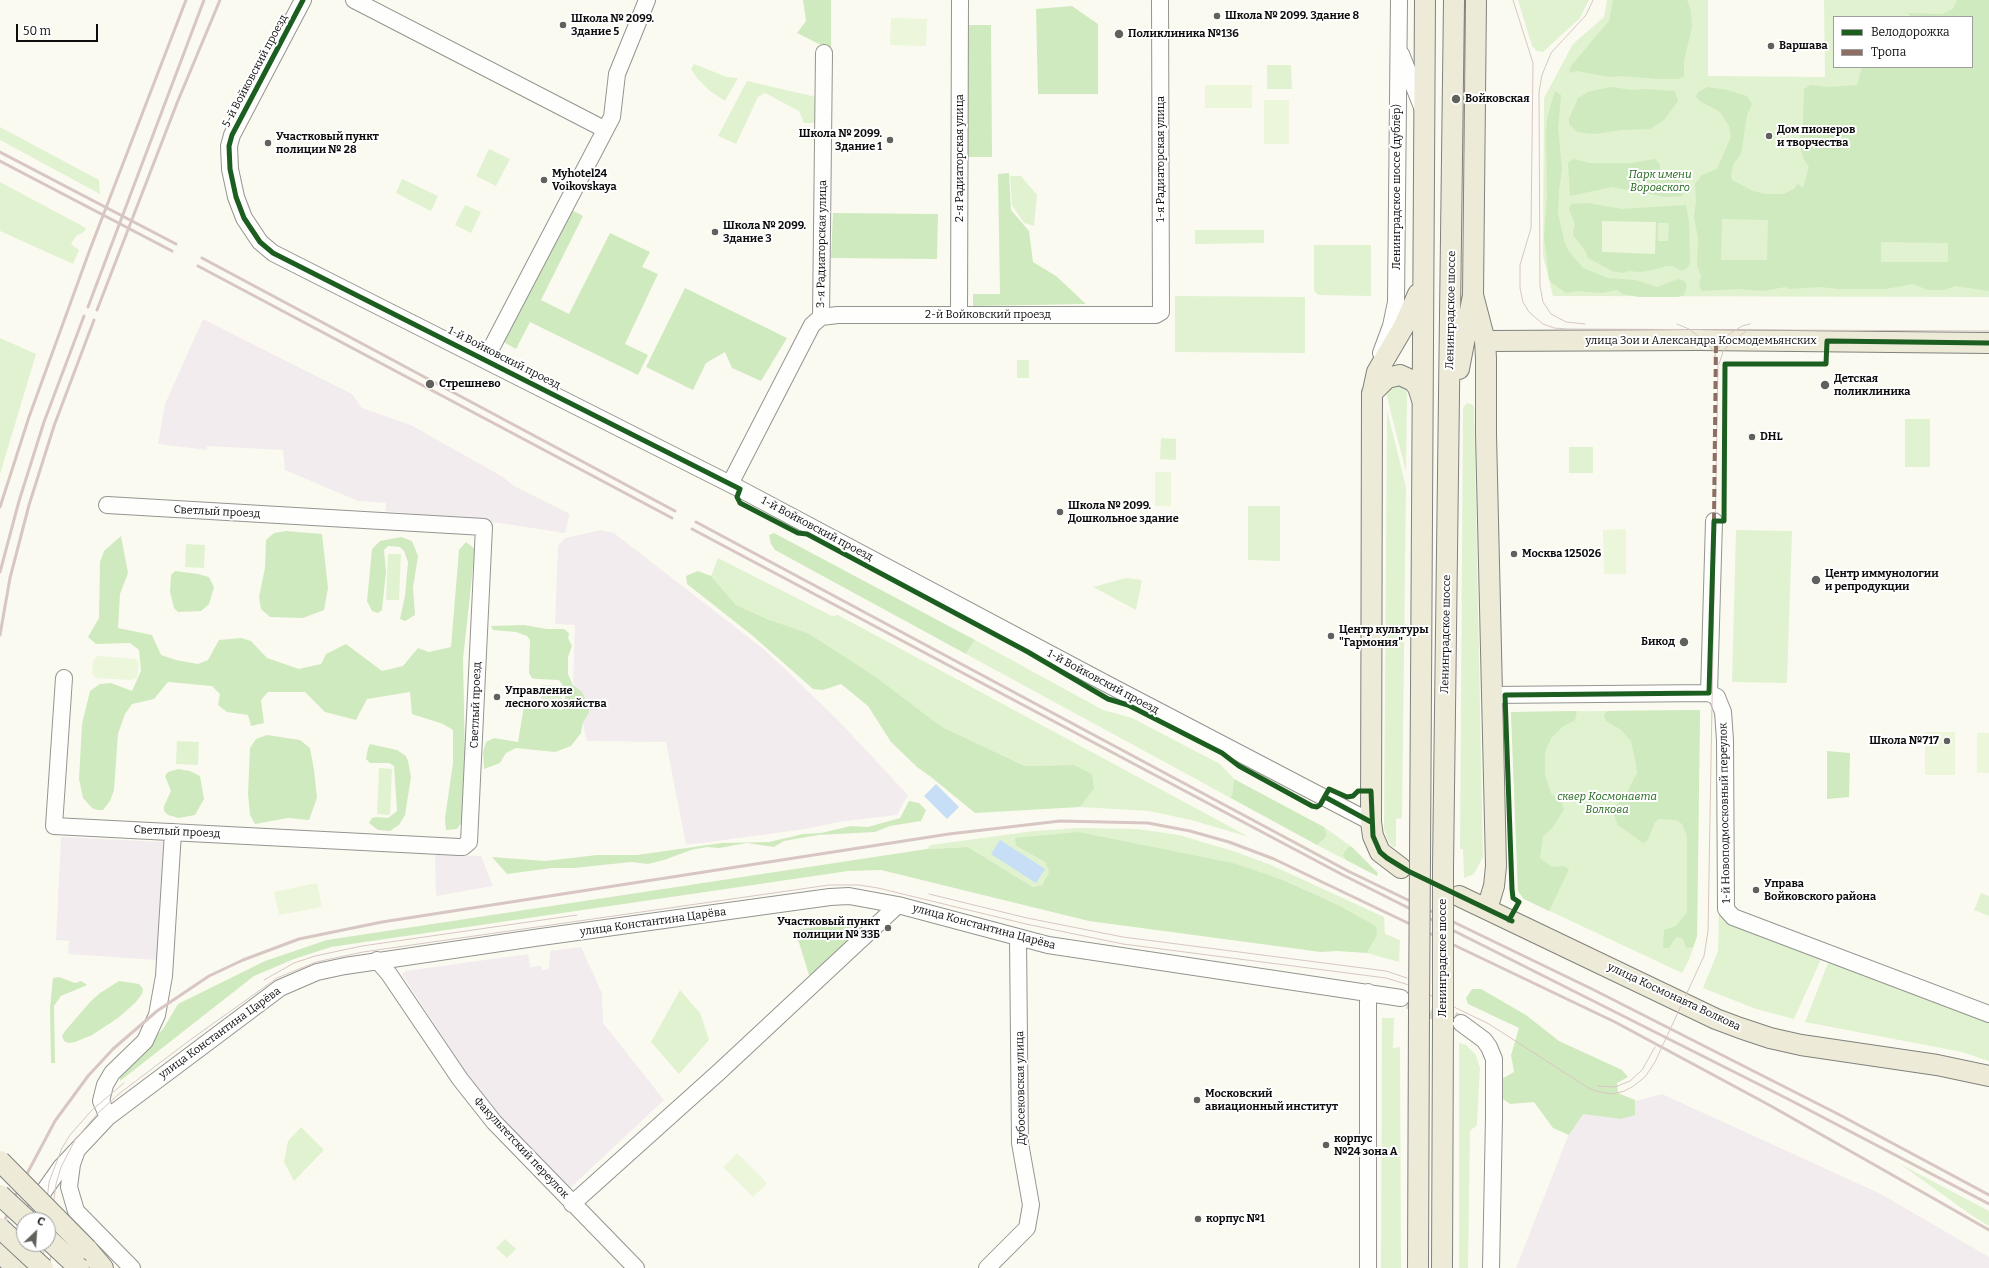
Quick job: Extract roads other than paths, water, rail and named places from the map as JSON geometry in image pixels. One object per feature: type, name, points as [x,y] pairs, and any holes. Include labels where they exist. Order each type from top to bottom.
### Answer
[{"type":"main road","points":[[1418,1268],[1422,274],[1425,0]]},
{"type":"main road","name":"Ленинградское шоссе","points":[[1442,1268],[1452,1023],[1443,868],[1454,0]]},
{"type":"main road","points":[[1450,408],[1457,382],[1472,295],[1476,0]]},
{"type":"main road","points":[[1401,868],[1380,852],[1373,836],[1371,822],[1372,393],[1377,372],[1413,309],[1422,274]]},
{"type":"main road","points":[[1472,295],[1485,341],[1487,376],[1485,392],[1496,866],[1494,886],[1486,909]]},
{"type":"main road","name":"улица Зои и Александра Космодемьянских","points":[[1485,341],[1989,343]]},
{"type":"main road","points":[[1457,382],[1462,376],[1470,374],[1478,379],[1485,392]]},
{"type":"main road","points":[[1372,393],[1387,378],[1400,375],[1413,381],[1418,387],[1422,400]]},
{"type":"main road","name":"улица Космонавта Волкова","points":[[1459,896],[1709,1016],[1740,1028],[1770,1038],[1802,1045],[1937,1064],[1989,1076]]},
{"type":"main road","points":[[0,1162],[87,1249],[103,1268]]},
{"type":"main road","points":[[0,1195],[18,1212]]},
{"type":"main road","points":[[0,1228],[43,1268]]},
{"type":"main road","points":[[56,1246],[79,1268]]},
{"type":"main road","points":[[0,1252],[17,1268]]},
{"type":"street","name":"5-й Войковский проезд","points":[[260,242],[244,218],[236,197],[230,169],[229,146],[232,135],[241,117],[303,0]]},
{"type":"street","points":[[354,0],[604,129]]},
{"type":"street","points":[[485,360],[604,129],[612,117],[617,74],[647,0]]},
{"type":"street","name":"2-я Радиаторская улица","points":[[960,0],[960,315]]},
{"type":"street","name":"1-я Радиаторская улица","points":[[1156,315],[1161,312],[1160,0]]},
{"type":"street","name":"Ленинградское шоссе (дублёр)","points":[[1377,372],[1395,312],[1396,302],[1399,0]]},
{"type":"street","points":[[1399,45],[1404,62],[1424,111]]},
{"type":"street","name":"3-я Радиаторская улица","points":[[730,484],[812,325],[821,317],[824,53]]},
{"type":"street","name":"1-й Войковский проезд","points":[[260,242],[273,253],[730,484],[1371,822]]},
{"type":"street","name":"2-й Войковский проезд","points":[[821,317],[838,315],[1156,315]]},
{"type":"street","name":"Светлый проезд","points":[[64,678],[54,826],[459,847],[466,844],[470,838],[484,527],[107,505]]},
{"type":"street","points":[[1491,695],[1709,693],[1714,521]]},
{"type":"street","name":"1-й Новоподмосковный переулок","points":[[1709,693],[1717,697],[1723,712],[1725,740],[1726,909],[1733,916],[1989,1014]]},
{"type":"street","points":[[108,1117],[100,1102],[106,1085],[112,1073],[145,1041],[157,1015],[164,976],[172,832]]},
{"type":"street","name":"улица Константина Царёва","points":[[34,1212],[49,1182],[81,1144],[108,1117],[280,988],[317,972],[377,960],[830,897],[849,896],[868,898],[898,905],[1018,938],[1073,949],[1401,998]]},
{"type":"street","points":[[572,1204],[724,1067],[898,905]]},
{"type":"street","name":"Дубосековская улица","points":[[987,1268],[1027,1228],[1031,1205],[1020,1143],[1018,938]]},
{"type":"street","name":"Факультетский переулок","points":[[377,960],[389,974],[460,1079],[478,1102],[519,1149],[636,1268]]},
{"type":"street","points":[[1368,992],[1368,1268]]},
{"type":"street","points":[[1452,1023],[1484,1040],[1494,1059],[1491,1268]]},
{"type":"street","points":[[81,1144],[75,1155],[70,1176],[70,1195],[76,1211],[132,1268]]},
{"type":"street","points":[[39,1212],[53,1206],[76,1211]]},
{"type":"street","points":[[25,1268],[26,1252]]},
{"type":"water","points":[[936,784],[959,807],[947,819],[924,796]]},
{"type":"water","points":[[1000,840],[1045,869],[1036,883],[991,854]]},
{"type":"tunnel","points":[[1409,1001],[1461,1023]]},
{"type":"tram line","points":[[1513,0],[1533,63],[1531,228],[1520,265],[1520,288],[1523,302],[1529,312],[1543,324],[1554,328],[1568,329],[1989,331]]},
{"type":"tram line","points":[[1585,324],[1566,322],[1551,314],[1543,302],[1540,286],[1539,92],[1542,75],[1551,53],[1586,15],[1593,0]]},
{"type":"tram line","points":[[50,1268],[53,1207],[56,1184],[61,1167],[75,1140],[97,1114],[120,1093],[190,1040],[277,978],[316,962],[363,952],[829,885],[859,885],[878,888],[1026,924],[1123,944],[1386,978],[1409,985],[1489,1024],[1590,1089],[1613,1094],[1632,1087],[1645,1077],[1655,1062],[1704,956],[1708,931],[1718,364],[1715,353],[1708,344],[1689,329],[1677,324]]},
{"type":"tram line","points":[[1714,357],[1720,345],[1728,335],[1742,326],[1750,324]]},
{"type":"tram line","points":[[1719,364],[1723,352],[1729,344],[1749,329]]},
{"type":"tram line","points":[[929,894],[1027,918],[1123,937],[1386,971],[1407,978]]},
{"type":"tram line","points":[[264,980],[294,963],[315,956],[362,946],[577,915]]},
{"type":"tram line","points":[[1598,1086],[1615,1087],[1630,1081],[1642,1070],[1655,1047]]},
{"type":"tram line","points":[[46,1212],[49,1182],[62,1148],[70,1135],[92,1110],[124,1083]]},
{"type":"tram line","points":[[43,1268],[44,1252]]},
{"type":"railway","points":[[0,507],[29,417],[89,252],[186,0]]},
{"type":"railway","points":[[88,307],[204,0]]},
{"type":"railway","points":[[97,310],[177,103],[220,0]]},
{"type":"railway","points":[[0,152],[176,244]]},
{"type":"railway","points":[[0,161],[172,251]]},
{"type":"railway","points":[[202,258],[675,511]]},
{"type":"railway","points":[[198,266],[672,518]]},
{"type":"railway","points":[[0,572],[19,501],[44,422],[84,316]]},
{"type":"railway","points":[[0,635],[10,578],[29,505],[54,426],[94,320]]},
{"type":"railway","points":[[696,522],[1348,871],[1592,989],[1838,1114],[1989,1195]]},
{"type":"railway","points":[[692,529],[1343,875],[1788,1099],[1989,1204]]},
{"type":"railway","points":[[0,1233],[12,1202],[55,1121],[88,1076],[113,1049],[157,1011],[209,976],[243,960],[299,939],[382,922],[949,834],[1060,821],[1148,823],[1190,831],[1229,842],[1274,859],[1615,1022],[1771,1106],[1989,1230]]},
{"type":"place","name":"Школа № 2099. Здание 8","points":[[1217,16]]},
{"type":"place","name":"Школа № 2099. Здание 5","points":[[563,25]]},
{"type":"place","name":"Поликлиника №136","points":[[1119,34]]},
{"type":"place","name":"Варшава","points":[[1771,46]]},
{"type":"place","name":"Войковская","points":[[1456,99]]},
{"type":"place","name":"Дом пионеров и творчества","points":[[1769,136]]},
{"type":"place","name":"Школа № 2099. Здание 1","points":[[890,140]]},
{"type":"place","name":"Участковый пункт полиции № 28","points":[[268,143]]},
{"type":"place","name":"Myhotel24 Voikovskaya","points":[[544,180]]},
{"type":"place","name":"Школа № 2099. Здание 3","points":[[715,232]]},
{"type":"place","name":"Стрешнево","points":[[430,384]]},
{"type":"place","name":"Детская поликлиника","points":[[1825,385]]},
{"type":"place","name":"DHL","points":[[1752,437]]},
{"type":"place","name":"Школа № 2099. Дошкольное здание","points":[[1060,512]]},
{"type":"place","name":"Москва 125026","points":[[1514,554]]},
{"type":"place","name":"Центр иммунологии и репродукции","points":[[1816,580]]},
{"type":"place","name":"Центр культуры \"Гармония\"","points":[[1331,636]]},
{"type":"place","name":"Бикод","points":[[1684,642]]},
{"type":"place","name":"Управление лесного хозяйства","points":[[497,697]]},
{"type":"place","name":"Школа №717","points":[[1947,741]]},
{"type":"place","name":"Управа Войковского района","points":[[1756,890]]},
{"type":"place","name":"Участковый пункт полиции № 33Б","points":[[888,928]]},
{"type":"place","name":"Московский авиационный институт","points":[[1197,1100]]},
{"type":"place","name":"корпус №24 зона А","points":[[1326,1145]]},
{"type":"place","name":"корпус №1","points":[[1198,1219]]},
{"type":"park label","name":"Парк имени Воровского","points":[[1660,181]]},
{"type":"park label","name":"сквер Космонавта Волкова","points":[[1607,803]]}]
